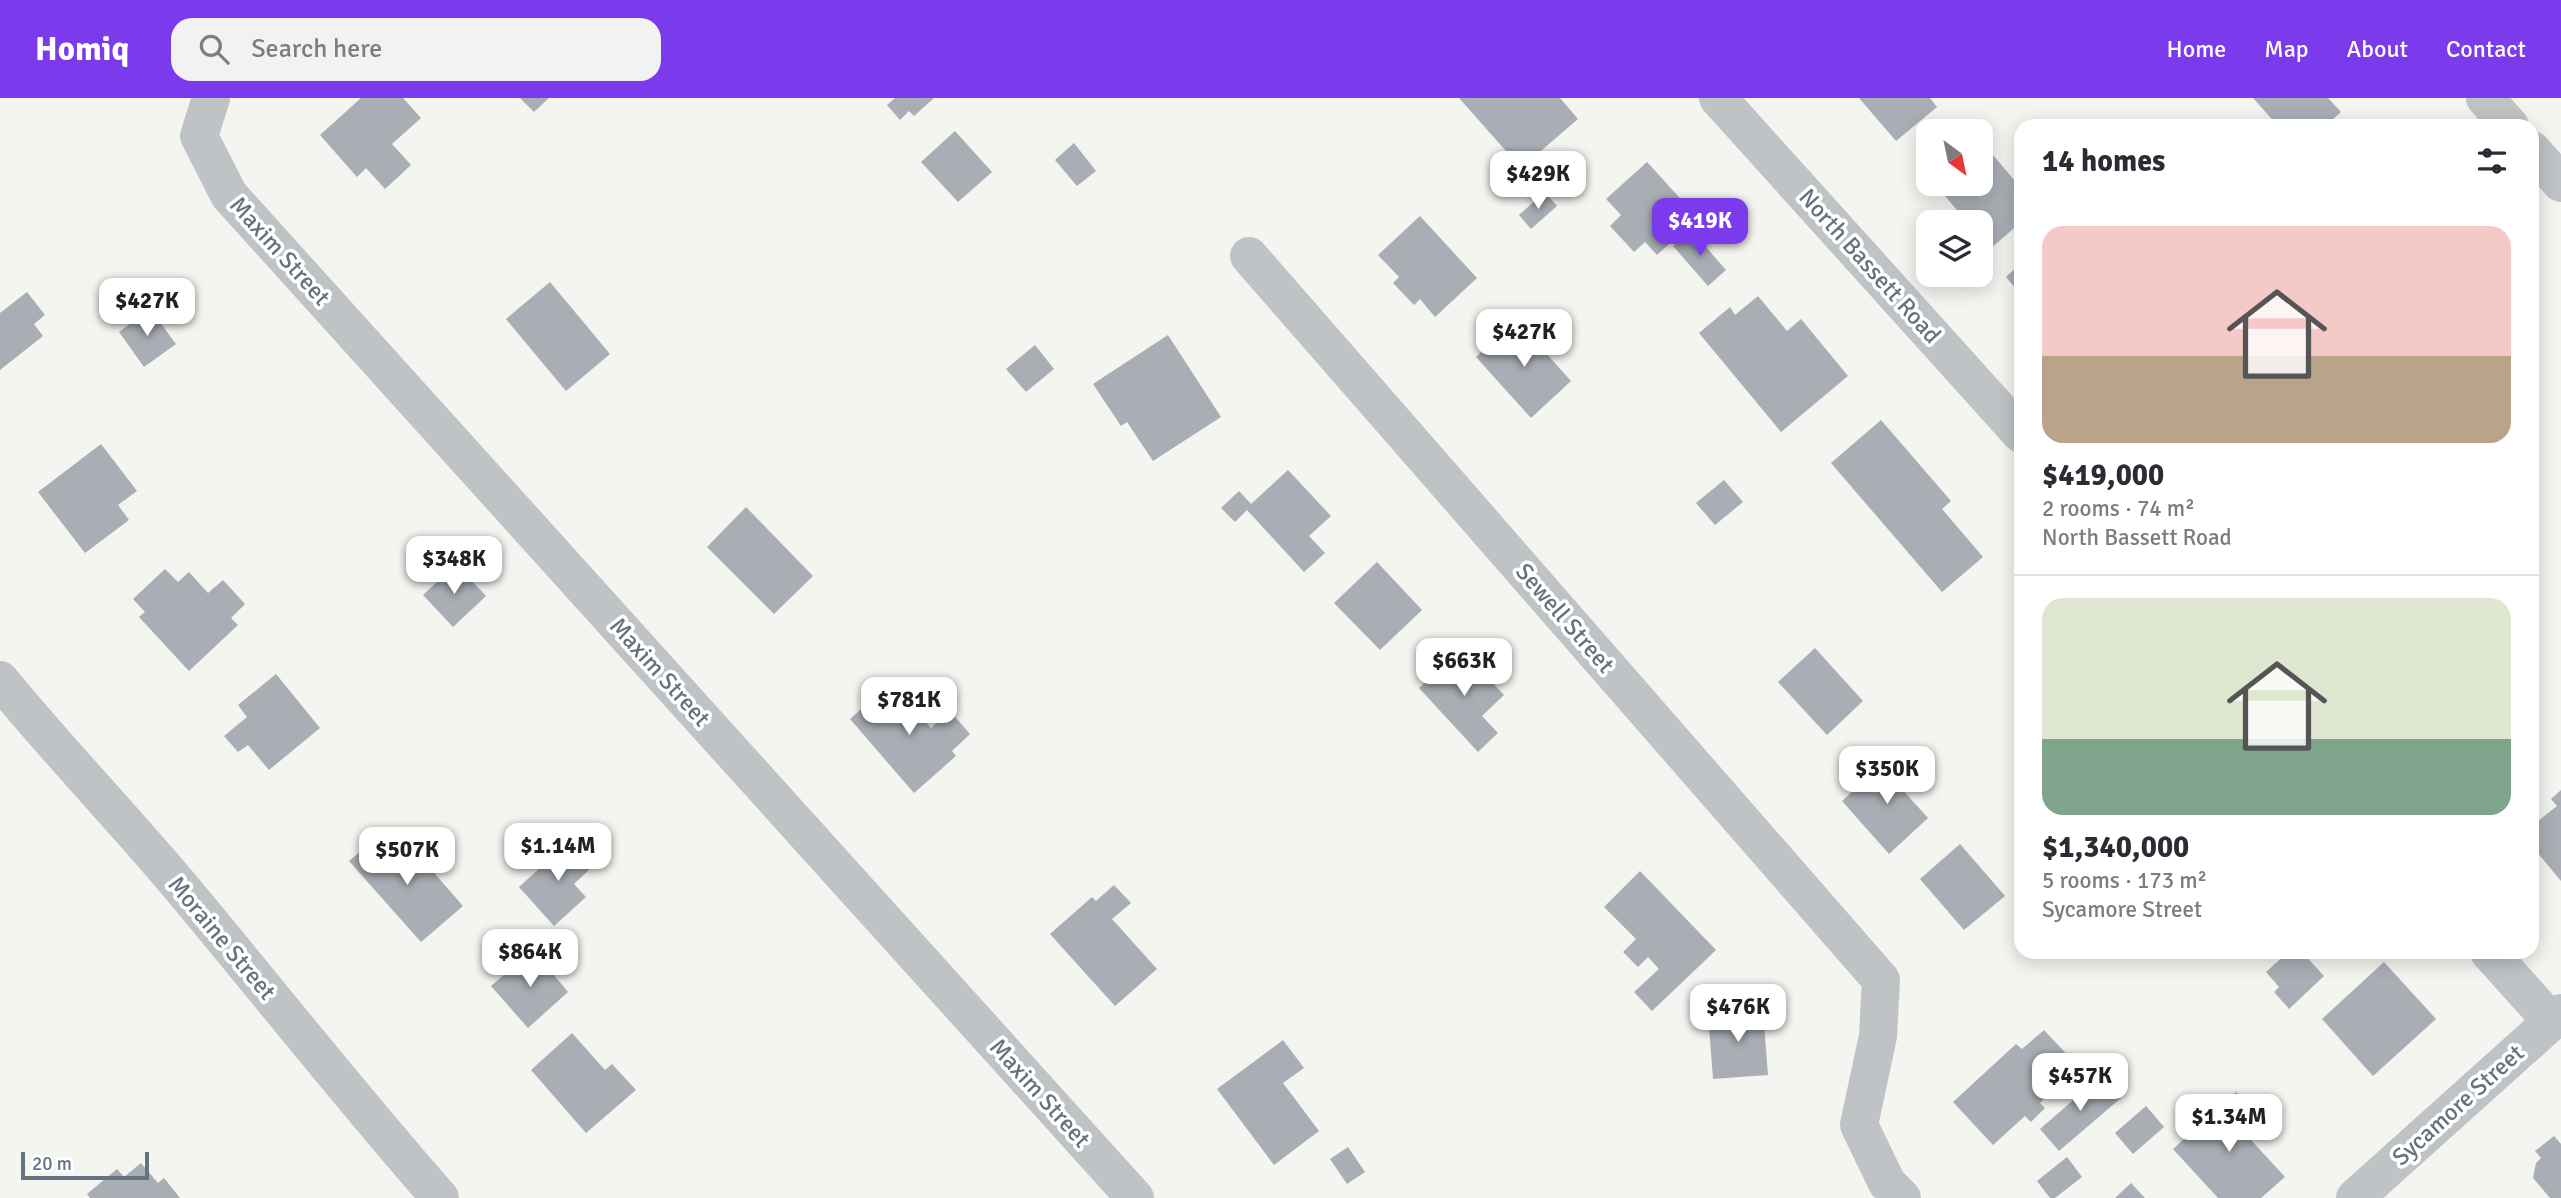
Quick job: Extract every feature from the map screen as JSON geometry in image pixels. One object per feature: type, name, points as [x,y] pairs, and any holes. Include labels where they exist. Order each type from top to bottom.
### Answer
[{"type":"street","name":"Maxim Street","points":[[211,98],[200,136],[229,195],[1135,1198]]},
{"type":"street","name":"North Bassett Road","points":[[1718,98],[2014,426]]},
{"type":"street","points":[[2485,98],[2504,119]]},
{"type":"street","points":[[2539,158],[2561,183]]},
{"type":"street","name":"Sewell Street","points":[[1249,256],[1881,979],[1878,1036],[1859,1125],[1887,1183],[1902,1198]]},
{"type":"street","name":"Moraine Street","points":[[0,680],[40,729],[184,890],[365,1112],[440,1198]]},
{"type":"street","points":[[2495,959],[2556,1017]]},
{"type":"street","name":"Sycamore Street","points":[[2355,1198],[2556,1017]]},
{"type":"building","points":[[361,98],[403,98],[421,118],[392,144],[411,165],[385,189],[366,168],[357,177],[320,135]]},
{"type":"building","points":[[520,98],[549,98],[534,112]]},
{"type":"building","points":[[895,98],[934,98],[914,116],[909,111],[900,120],[887,105]]},
{"type":"building","points":[[1459,98],[1560,98],[1578,119],[1521,168]]},
{"type":"building","points":[[1859,98],[1930,98],[1937,107],[1923,119],[1916,119],[1916,124],[1896,141]]},
{"type":"building","points":[[2253,98],[2328,98],[2341,112],[2333,119],[2272,119]]},
{"type":"building","points":[[955,131],[992,172],[958,202],[921,162]]},
{"type":"building","points":[[1074,143],[1096,171],[1077,186],[1055,160]]},
{"type":"building","points":[[1993,155],[2014,180],[2014,228],[1993,246],[1993,210],[1957,210],[1945,196],[1993,196]]},
{"type":"building","points":[[1647,162],[1698,218],[1657,255],[1645,242],[1634,252],[1610,226],[1621,215],[1606,199]]},
{"type":"building","points":[[1545,192],[1557,206],[1531,229],[1519,215]]},
{"type":"building","points":[[1420,216],[1477,278],[1435,317],[1420,299],[1414,305],[1393,283],[1399,277],[1378,255]]},
{"type":"building","points":[[1691,230],[1726,270],[1708,286],[1673,246]]},
{"type":"building","points":[[2014,270],[2014,287],[2006,277]]},
{"type":"building","points":[[550,282],[610,354],[566,391],[506,319]]},
{"type":"building","points":[[27,292],[45,315],[34,324],[43,336],[0,370],[0,313]]},
{"type":"building","points":[[1758,296],[1787,331],[1801,319],[1848,376],[1781,432],[1699,333],[1730,307],[1735,315]]},
{"type":"building","points":[[150,309],[176,344],[144,367],[119,332]]},
{"type":"building","points":[[1516,320],[1571,381],[1531,418],[1476,357]]},
{"type":"building","points":[[1168,335],[1221,417],[1153,461],[1127,422],[1121,426],[1093,384]]},
{"type":"building","points":[[1035,345],[1054,369],[1026,392],[1006,369]]},
{"type":"building","points":[[1881,420],[1951,501],[1942,509],[1983,557],[1942,592],[1831,463]]},
{"type":"building","points":[[101,444],[137,491],[118,505],[129,520],[85,553],[38,492]]},
{"type":"building","points":[[1288,470],[1331,516],[1309,536],[1325,553],[1304,572],[1247,510],[1235,522],[1221,508],[1239,491],[1251,504]]},
{"type":"building","points":[[1724,480],[1743,502],[1715,525],[1696,503]]},
{"type":"building","points":[[746,507],[813,576],[774,614],[707,547]]},
{"type":"building","points":[[1377,562],[1422,610],[1380,650],[1334,603]]},
{"type":"building","points":[[456,564],[486,596],[453,627],[423,595]]},
{"type":"building","points":[[165,569],[178,582],[189,572],[208,593],[223,580],[245,604],[231,618],[238,625],[189,671],[139,617],[145,612],[133,599]]},
{"type":"building","points":[[1815,648],[1863,701],[1827,735],[1778,682]]},
{"type":"building","points":[[1461,649],[1504,695],[1482,716],[1498,733],[1478,752],[1419,688]]},
{"type":"building","points":[[276,674],[320,728],[269,770],[248,745],[238,752],[224,736],[247,717],[238,705]]},
{"type":"building","points":[[891,683],[931,728],[950,711],[970,734],[952,751],[956,756],[914,793],[850,719]]},
{"type":"building","points":[[1900,757],[1915,775],[1901,788],[1928,818],[1889,854],[1842,801],[1880,766],[1884,771]]},
{"type":"building","points":[[2561,790],[2561,881],[2539,854],[2539,820],[2557,806],[2551,799]]},
{"type":"building","points":[[378,837],[393,854],[407,842],[463,906],[421,942],[349,861]]},
{"type":"building","points":[[571,840],[593,866],[574,884],[586,897],[554,926],[519,887]]},
{"type":"building","points":[[1960,844],[2005,896],[1964,930],[1920,879]]},
{"type":"building","points":[[1640,871],[1716,950],[1652,1011],[1634,992],[1659,969],[1648,957],[1638,967],[1623,952],[1636,939],[1604,907]]},
{"type":"building","points":[[1114,885],[1131,903],[1112,919],[1157,969],[1115,1006],[1050,934],[1092,897],[1096,901]]},
{"type":"building","points":[[533,950],[568,992],[528,1028],[491,986]]},
{"type":"building","points":[[2280,959],[2308,959],[2324,976],[2289,1009],[2274,992],[2279,987],[2266,972]]},
{"type":"building","points":[[2384,962],[2436,1019],[2373,1076],[2322,1019]]},
{"type":"building","points":[[1763,1010],[1768,1075],[1713,1079],[1708,1014]]},
{"type":"building","points":[[2044,1030],[2074,1062],[2052,1083],[2057,1087],[2040,1103],[2045,1108],[2031,1122],[2025,1116],[1993,1145],[1953,1102],[2016,1044],[2022,1049]]},
{"type":"building","points":[[572,1033],[605,1070],[612,1064],[636,1090],[586,1133],[531,1070]]},
{"type":"building","points":[[1283,1040],[1304,1068],[1283,1083],[1319,1131],[1274,1165],[1217,1089]]},
{"type":"building","points":[[2101,1076],[2121,1098],[2059,1151],[2040,1129]]},
{"type":"building","points":[[2236,1092],[2256,1114],[2240,1128],[2285,1177],[2261,1198],[2218,1198],[2173,1149]]},
{"type":"building","points":[[2146,1106],[2164,1127],[2133,1154],[2115,1133]]},
{"type":"building","points":[[2554,1136],[2561,1144],[2561,1198],[2550,1198],[2533,1178],[2536,1163],[2541,1158],[2535,1151]]},
{"type":"building","points":[[1348,1147],[1365,1172],[1347,1184],[1330,1159]]},
{"type":"building","points":[[2067,1157],[2082,1177],[2055,1198],[2050,1198],[2037,1181]]},
{"type":"building","points":[[141,1163],[158,1183],[164,1178],[180,1198],[90,1198],[87,1194],[117,1169],[124,1177]]},
{"type":"building","points":[[2131,1183],[2145,1198],[2115,1198]]}]
